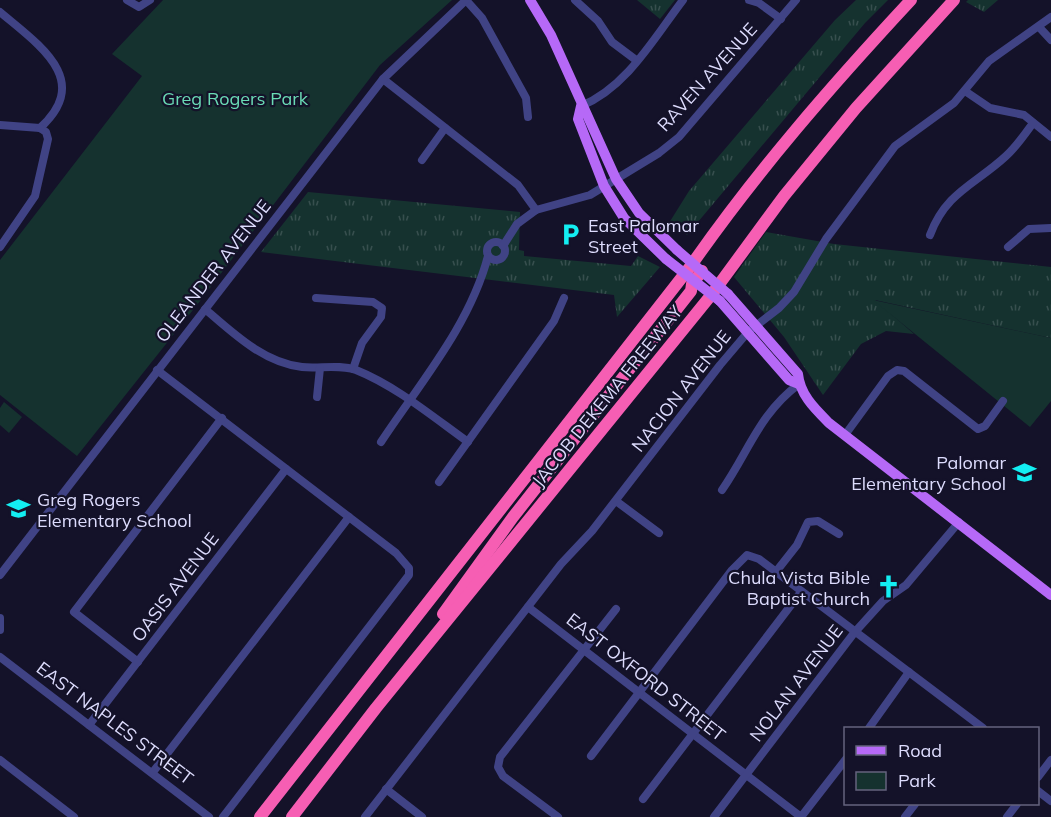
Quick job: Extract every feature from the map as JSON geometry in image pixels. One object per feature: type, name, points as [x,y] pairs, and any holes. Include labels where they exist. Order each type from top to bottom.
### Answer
[{"type":"highway","name":"JACOB DEKEMA FREEWAY","points":[[260,817],[683,276],[721,223],[832,84],[911,0]]},
{"type":"highway","name":"JACOB DEKEMA FREEWAY","points":[[292,817],[376,708],[712,294],[798,178],[856,108],[954,0]]},
{"type":"highway","points":[[376,708],[513,517],[684,286],[696,279]]},
{"type":"highway","points":[[260,817],[638,351]]},
{"type":"main road","points":[[531,0],[551,35],[582,106],[589,115],[616,179],[639,213],[677,250],[696,279]]},
{"type":"main road","points":[[582,106],[578,119],[604,186],[624,218],[666,259],[724,298],[798,374],[799,384],[812,406],[845,435],[1051,595]]},
{"type":"street","points":[[127,0],[133,6],[139,7],[150,0]]},
{"type":"street","points":[[466,0],[482,18],[526,98],[528,117]]},
{"type":"street","name":"OLEANDER AVENUE","points":[[0,575],[384,79],[466,0]]},
{"type":"street","points":[[575,0],[598,21],[612,42],[636,60]]},
{"type":"street","points":[[582,106],[609,92],[683,0]]},
{"type":"street","points":[[749,0],[759,3],[781,19]]},
{"type":"street","name":"RAVEN AVENUE","points":[[499,244],[536,210],[590,195],[659,153],[679,137],[796,0]]},
{"type":"street","points":[[0,12],[44,52],[57,67],[62,78],[63,95],[60,105],[54,115],[40,128]]},
{"type":"street","name":"NACION AVENUE","points":[[365,817],[528,607],[616,501],[753,328],[794,292],[826,239],[895,146],[946,111],[989,61],[1051,18]]},
{"type":"street","points":[[1039,27],[1051,40]]},
{"type":"street","points":[[384,79],[518,185],[536,210]]},
{"type":"street","points":[[965,91],[982,104],[1024,115],[1051,137]]},
{"type":"street","points":[[930,235],[941,210],[950,199],[1007,155],[1033,123]]},
{"type":"street","points":[[0,125],[40,128],[46,132],[48,139],[39,187],[25,215],[0,247]]},
{"type":"street","points":[[422,160],[445,128]]},
{"type":"street","points":[[1008,247],[1029,228],[1051,228]]},
{"type":"street","points":[[381,442],[464,318],[492,258],[488,247],[499,244],[504,254],[492,258]]},
{"type":"street","points":[[315,298],[373,302],[382,308],[381,317],[362,343],[353,369]]},
{"type":"street","points":[[439,482],[554,321],[564,298]]},
{"type":"street","points":[[205,309],[266,356],[283,364],[353,369],[409,400],[468,442]]},
{"type":"street","points":[[317,397],[320,368]]},
{"type":"street","points":[[157,370],[349,517],[405,562],[409,568],[409,575],[223,817]]},
{"type":"street","points":[[845,435],[888,376],[897,370],[904,371],[978,429],[985,426],[1003,401]]},
{"type":"street","points":[[722,490],[741,462],[755,431],[777,403],[799,384]]},
{"type":"street","points":[[138,662],[74,612],[222,418]]},
{"type":"street","name":"OASIS AVENUE","points":[[89,724],[286,469]]},
{"type":"street","points":[[616,501],[659,533]]},
{"type":"street","points":[[153,772],[349,517]]},
{"type":"street","points":[[776,573],[797,545],[808,522],[819,521],[839,534]]},
{"type":"street","name":"NOLAN AVENUE","points":[[714,817],[854,633],[883,601],[906,585],[959,522]]},
{"type":"street","points":[[591,756],[638,691],[742,558],[753,556],[909,672],[978,727]]},
{"type":"street","points":[[643,799],[801,592]]},
{"type":"street","name":"EAST OXFORD STREET","points":[[528,607],[801,817]]},
{"type":"street","points":[[558,817],[503,776],[498,767],[500,757],[616,609]]},
{"type":"street","points":[[0,618],[0,630]]},
{"type":"street","name":"EAST NAPLES STREET","points":[[0,657],[209,817]]},
{"type":"street","points":[[870,727],[909,672]]},
{"type":"street","points":[[0,760],[74,817]]},
{"type":"street","points":[[1039,776],[1051,760]]},
{"type":"street","points":[[801,817],[844,762]]},
{"type":"street","points":[[386,789],[422,817]]},
{"type":"street","points":[[1039,792],[1051,801]]},
{"type":"street","points":[[905,817],[914,805]]},
{"type":"street","points":[[1007,817],[1016,805]]},
{"type":"green space","name":"Greg Rogers Park","points":[[163,0],[452,0],[380,65],[197,305],[77,456],[0,395],[0,260],[142,76],[112,54]]},
{"type":"green space","points":[[637,0],[675,0],[660,19]]},
{"type":"green space","points":[[856,0],[888,0],[865,23],[687,235],[669,223],[689,191],[835,20]]},
{"type":"green space","points":[[968,0],[998,0],[984,12],[966,2]]},
{"type":"green space","points":[[308,192],[520,212],[519,250],[524,251],[524,256],[631,266],[638,256],[660,267],[617,317],[614,295],[261,252]]},
{"type":"green space","points":[[766,232],[834,244],[1051,267],[1051,338],[875,300],[914,334],[886,331],[861,344],[823,395],[784,337],[734,277]]},
{"type":"green space","points":[[873,300],[1051,338],[1051,401],[1030,427]]},
{"type":"green space","points":[[4,402],[22,417],[9,433],[0,425],[0,408]]},
{"type":"place","name":"East Palomar Street","points":[[570,235]]},
{"type":"place","name":"Palomar Elementary School","points":[[1024,472]]},
{"type":"place","name":"Greg Rogers Elementary School","points":[[19,509]]},
{"type":"place","name":"Chula Vista Bible Baptist Church","points":[[888,587]]}]
